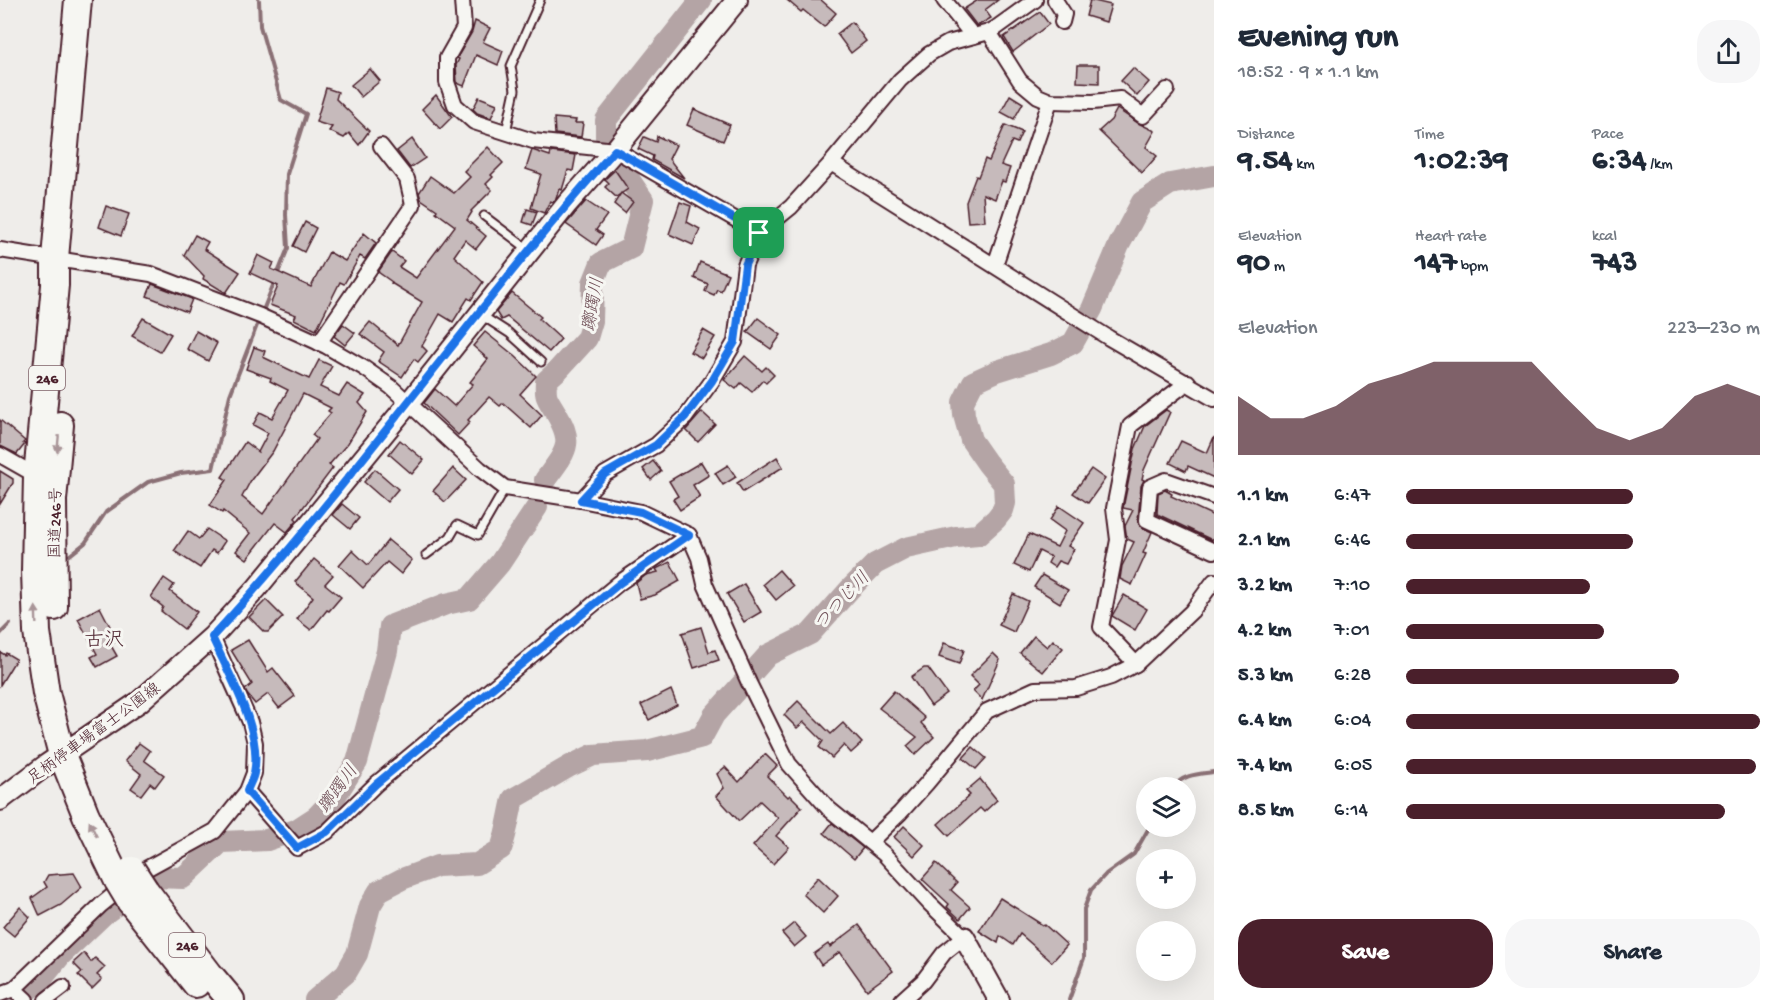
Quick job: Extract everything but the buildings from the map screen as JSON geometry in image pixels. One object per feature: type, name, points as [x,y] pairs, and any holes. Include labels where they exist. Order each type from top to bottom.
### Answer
[{"type":"highway","name":"国道246号","points":[[69,750],[66,711],[55,652],[53,500],[68,327],[63,259],[78,0]]},
{"type":"highway","name":"国道246号","points":[[92,0],[63,259],[55,285],[37,476],[35,572],[37,632],[46,693],[69,750],[106,815],[131,885],[166,948],[210,1000]]},
{"type":"highway","name":"国道246号","points":[[131,885],[231,1000]]},
{"type":"main road","name":"足柄停車場富士公園線","points":[[0,800],[139,702],[212,637],[257,588],[408,404],[567,204],[615,150],[737,0]]},
{"type":"main road","points":[[964,937],[999,1000]]},
{"type":"street","points":[[462,0],[464,28],[447,58],[447,82],[455,105],[474,122],[533,141],[615,150],[759,233]]},
{"type":"street","points":[[944,0],[973,36]]},
{"type":"street","points":[[581,500],[605,474],[656,445],[685,417],[712,381],[735,342],[745,265],[759,233],[791,207],[900,80],[929,54],[948,43],[988,32],[1035,0]]},
{"type":"street","points":[[1055,0],[1065,14],[1062,22]]},
{"type":"street","points":[[988,32],[1020,81],[1038,96],[1050,101],[1093,102],[1120,99],[1143,116],[1167,90]]},
{"type":"street","points":[[995,265],[1050,101]]},
{"type":"street","points":[[319,343],[413,205],[407,179],[381,146]]},
{"type":"street","points":[[831,163],[1093,328],[1214,399]]},
{"type":"street","points":[[0,250],[151,274],[268,320],[319,343],[364,368],[391,387],[480,469],[511,488],[641,512],[689,535],[699,558],[705,584],[749,683],[789,764],[829,809],[884,854],[928,903],[964,937],[944,953],[923,981],[902,1000]]},
{"type":"street","points":[[1136,664],[1101,627],[1118,540],[1114,508],[1130,426],[1188,382]]},
{"type":"street","points":[[0,455],[37,476]]},
{"type":"street","points":[[1214,497],[1166,480],[1150,487],[1147,520],[1214,551]]},
{"type":"street","points":[[247,791],[297,848],[327,832],[376,784],[620,583],[689,535]]},
{"type":"street","points":[[870,842],[927,783],[987,711],[1035,689],[1076,688],[1111,677],[1136,664],[1192,611],[1214,581]]},
{"type":"street","points":[[0,994],[14,989],[101,905],[144,870],[215,831],[247,791],[254,773],[255,744],[250,722],[212,637]]},
{"type":"street","points":[[45,1000],[63,987]]},
{"type":"street","points":[[14,989],[26,1000]]},
{"type":"lane","points":[[506,132],[515,90],[511,66],[540,0]]},
{"type":"lane","points":[[483,216],[530,250]]},
{"type":"lane","points":[[479,314],[509,333],[541,362]]},
{"type":"lane","points":[[426,555],[450,537],[457,525],[478,535],[511,488]]},
{"type":"waterway","points":[[259,0],[260,26],[281,100],[306,114],[287,174],[288,248],[262,313]]},
{"type":"waterway","name":"躑躅川","points":[[606,137],[606,120],[701,0]]},
{"type":"waterway","name":"躑躅川","points":[[545,480],[559,461],[566,446],[564,430],[547,398],[546,381],[587,338],[592,321],[593,283],[601,263],[631,248],[643,200],[618,163]]},
{"type":"waterway","name":"つつじ川","points":[[315,1000],[346,973],[357,954],[370,906],[379,891],[402,879],[437,866],[477,864],[501,849],[513,799],[593,755],[647,751],[702,737],[714,715],[768,655],[810,634],[875,564],[906,548],[956,537],[978,535],[996,519],[1005,503],[1004,484],[971,440],[964,415],[963,402],[973,382],[997,371],[1051,354],[1073,343],[1092,309],[1119,245],[1142,202],[1170,184],[1214,176]]},
{"type":"waterway","points":[[70,555],[85,543],[106,512],[148,482],[181,473],[213,469],[230,395],[259,320]]},
{"type":"waterway","name":"躑躅川","points":[[11,1000],[41,980],[61,955],[103,915],[154,877],[183,878],[221,842],[267,840],[296,830],[316,817],[335,797],[357,762],[387,651],[390,626],[446,604],[469,599],[500,563],[537,507]]},
{"type":"waterway","points":[[0,634],[10,624]]},
{"type":"waterway","points":[[1186,777],[1214,772]]},
{"type":"waterway","points":[[1069,1000],[1084,958],[1084,909],[1091,890],[1106,874],[1134,854],[1144,837]]},
{"type":"district","name":"古沢","points":[[104,638]]},
{"type":"route","points":[[615,150],[759,233],[745,265],[735,342],[712,381],[685,417],[656,445],[605,474],[581,500],[641,512],[689,535],[598,601],[376,784],[327,832],[297,848],[247,791],[254,773],[255,744],[250,722],[212,637],[257,588],[408,404],[567,204],[615,150]]}]
